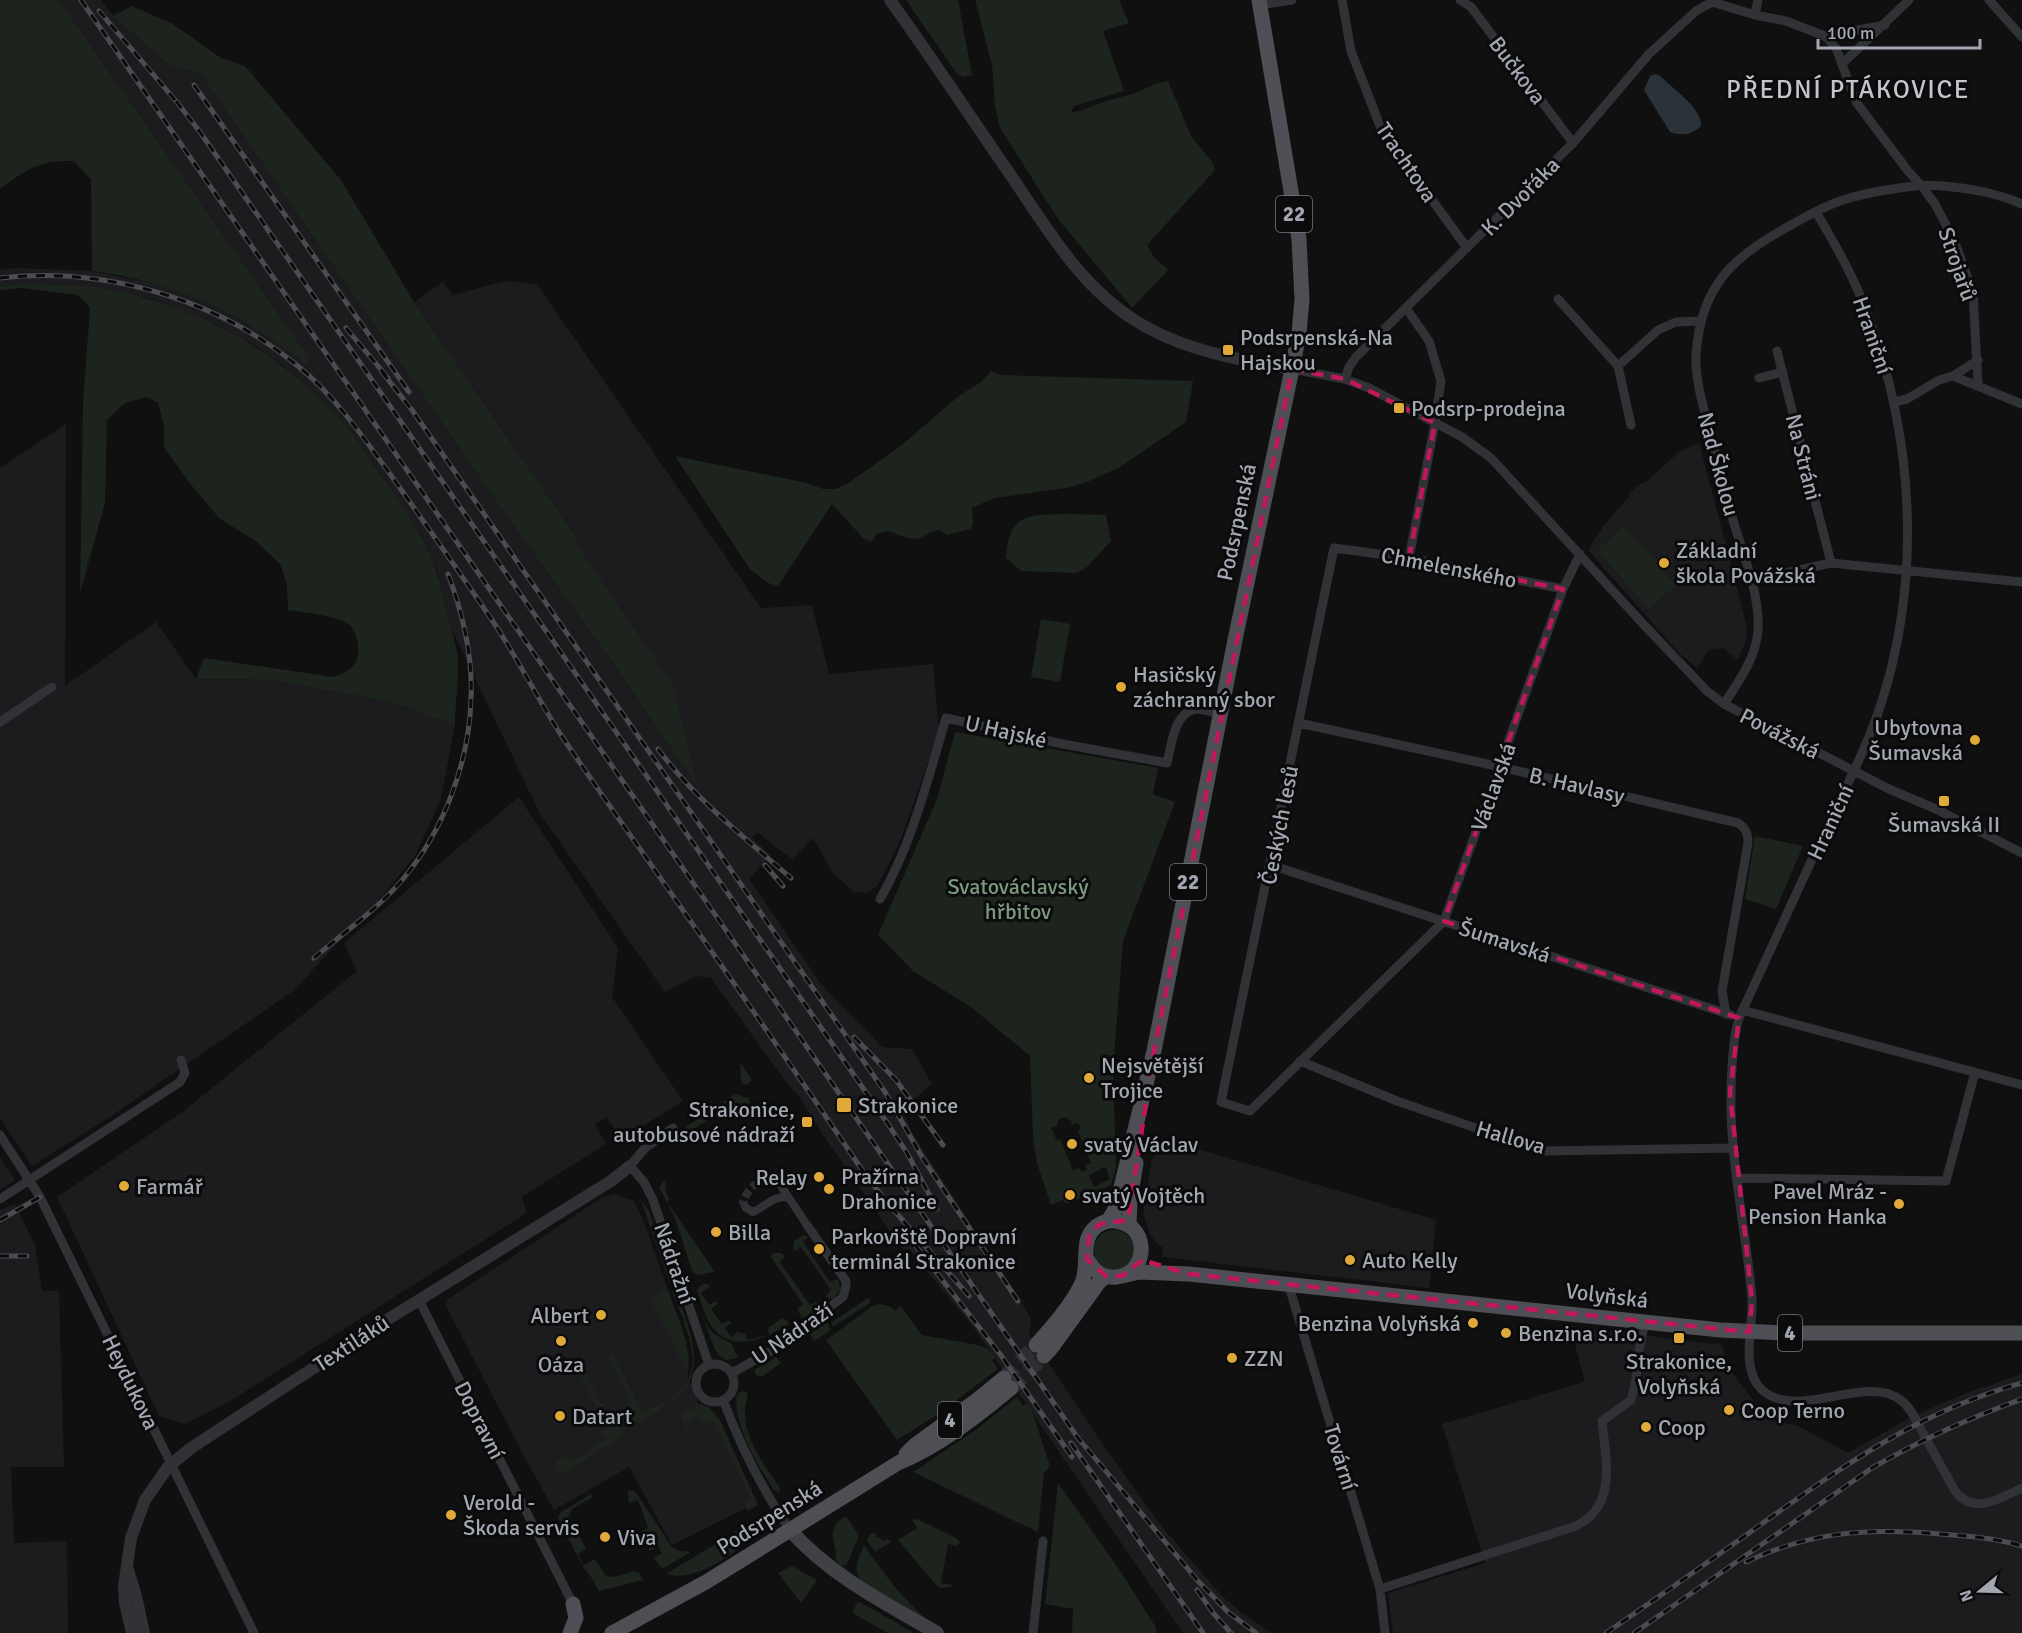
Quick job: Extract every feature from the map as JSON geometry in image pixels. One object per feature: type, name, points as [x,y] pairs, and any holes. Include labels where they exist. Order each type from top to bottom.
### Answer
[{"type":"main road","name":"Podsrpenská","points":[[1107,1276],[1099,1282],[1052,1347],[1040,1350],[1081,1286],[1086,1273],[1085,1251],[1089,1235],[1100,1224],[1108,1221],[1116,1208],[1154,1051],[1220,714],[1292,369],[1300,317],[1301,258],[1259,3]]},
{"type":"main road","name":"Podsrpenská","points":[[1129,1226],[1130,1200],[1154,1051]]},
{"type":"main road","points":[[1108,1221],[1117,1221],[1129,1226]]},
{"type":"main road","name":"4","points":[[1129,1226],[1140,1238],[1142,1248]]},
{"type":"main road","points":[[1122,1276],[1137,1265],[1142,1248]]},
{"type":"main road","name":"Volyňská","points":[[1142,1248],[1152,1265],[1189,1274]]},
{"type":"main road","points":[[1087,1258],[1095,1270],[1107,1276]]},
{"type":"main road","name":"Volyňská","points":[[1122,1276],[1139,1272],[1189,1274],[1749,1332],[2022,1334]]},
{"type":"main road","name":"4","points":[[1107,1276],[1122,1276]]},
{"type":"main road","name":"Podsrpenská","points":[[612,1633],[662,1607],[898,1463],[920,1454],[989,1406],[1007,1383]]},
{"type":"main road","points":[[790,1530],[809,1550],[837,1573],[937,1633]]},
{"type":"main road","points":[[570,1633],[576,1618],[573,1604]]},
{"type":"street","points":[[891,0],[1056,242],[1087,282],[1102,296],[1137,322],[1171,339],[1216,354],[1345,379],[1369,388],[1462,437],[1491,458],[1580,554]]},
{"type":"street","points":[[1259,3],[1292,0]]},
{"type":"street","name":"Trachtova","points":[[1342,0],[1351,51],[1383,131],[1467,248]]},
{"type":"street","name":"Bučkova","points":[[1460,0],[1471,7],[1573,143]]},
{"type":"street","points":[[1755,15],[1758,0]]},
{"type":"street","points":[[1842,64],[1910,0]]},
{"type":"street","points":[[1989,0],[2022,37]]},
{"type":"street","points":[[1713,1],[1755,15],[1786,21],[1825,36],[1886,24]]},
{"type":"street","name":"K. Dvořáka","points":[[1345,379],[1356,357],[1573,143],[1650,54],[1696,11],[1713,1]]},
{"type":"street","name":"Strojařů","points":[[1825,36],[1836,48],[1856,102],[1935,204],[1954,240],[1973,292],[1978,386]]},
{"type":"street","name":"Nad Školou","points":[[1724,704],[1749,665],[1756,645],[1758,621],[1751,582],[1702,399],[1696,358],[1700,321],[1707,302],[1724,274],[1743,254],[1764,239],[1841,201],[1921,185],[1959,187],[2000,195],[2022,204]]},
{"type":"street","name":"Hraniční","points":[[1816,212],[1850,274],[1867,312],[1882,355],[1894,402],[1905,476],[1908,526],[1907,571],[1896,649],[1881,705],[1854,769],[1740,1014],[1735,1030],[1730,1092],[1733,1148],[1752,1301],[1749,1332],[1753,1375],[1762,1389],[1782,1401],[1875,1392],[1889,1394],[1903,1401],[1909,1409],[1959,1496],[1974,1504],[1983,1504],[2022,1488]]},
{"type":"street","points":[[1558,299],[1617,366],[1631,425]]},
{"type":"street","points":[[1406,308],[1429,341],[1441,381],[1409,558]]},
{"type":"street","points":[[1617,366],[1658,330],[1676,322],[1700,321]]},
{"type":"street","name":"Na Stráni","points":[[1777,351],[1830,562]]},
{"type":"street","points":[[1894,402],[1907,399],[1939,380],[1953,376],[1978,360]]},
{"type":"street","points":[[1759,378],[1783,372]]},
{"type":"street","points":[[1953,376],[2022,404]]},
{"type":"street","name":"Chmelenského","points":[[1334,548],[1409,558],[1563,589]]},
{"type":"street","name":"Českých lesů","points":[[1221,1102],[1334,548]]},
{"type":"street","name":"Povážská","points":[[1580,554],[1707,691],[1724,704],[1889,789],[1936,809],[2022,853]]},
{"type":"street","name":"Václavská","points":[[1221,1102],[1250,1112],[1444,921],[1563,589],[1580,554]]},
{"type":"street","points":[[1766,577],[1830,562],[2022,582]]},
{"type":"street","points":[[0,722],[52,687]]},
{"type":"street","name":"U Hajské","points":[[880,899],[893,877],[914,821],[946,718],[1063,744],[1167,763],[1175,731],[1183,715],[1196,709],[1220,714]]},
{"type":"street","name":"B. Havlasy","points":[[1299,723],[1501,767],[1738,823],[1746,830],[1748,843],[1722,991],[1726,1014]]},
{"type":"street","name":"Šumavská","points":[[1271,865],[1726,1014],[1740,1014],[2022,1085]]},
{"type":"street","points":[[0,1199],[180,1082],[184,1073],[181,1060]]},
{"type":"street","name":"Hallova","points":[[1300,1061],[1397,1101],[1543,1150],[1733,1148]]},
{"type":"street","points":[[1737,1178],[1946,1181],[1975,1072]]},
{"type":"street","points":[[630,1166],[645,1148],[673,1128]]},
{"type":"street","name":"Heydukova","points":[[0,1135],[30,1180],[254,1633]]},
{"type":"street","name":"Textiláků","points":[[132,1633],[124,1594],[131,1538],[139,1511],[152,1488],[172,1464],[191,1448],[419,1300],[601,1187],[630,1166]]},
{"type":"street","name":"Nádražní","points":[[630,1166],[644,1182],[652,1200],[710,1365]]},
{"type":"street","name":"U Nádraží","points":[[732,1373],[769,1352],[846,1293],[846,1281],[780,1184]]},
{"type":"street","points":[[746,1208],[753,1212],[775,1198],[782,1196],[789,1198]]},
{"type":"street","name":"Tovární","points":[[1288,1284],[1380,1589],[1385,1633]]},
{"type":"street","name":"Dopravní","points":[[419,1300],[573,1604]]},
{"type":"street","points":[[1380,1589],[1573,1527],[1591,1517],[1600,1503],[1605,1488],[1602,1421],[1630,1400],[1636,1380],[1638,1355],[1645,1322]]},
{"type":"street","points":[[710,1365],[723,1365],[732,1373],[734,1388],[723,1400],[716,1402],[707,1400],[698,1390],[696,1383],[703,1368],[710,1365]]},
{"type":"street","points":[[723,1400],[751,1467],[790,1530]]},
{"type":"street","points":[[1033,1633],[1043,1541]]},
{"type":"street","points":[[127,1566],[144,1633]]},
{"type":"highlighted area","points":[[1292,369],[1345,379],[1435,423],[1409,558],[1563,589],[1444,921],[1739,1018],[1730,1093],[1752,1301],[1749,1332],[1189,1274],[1142,1260],[1122,1276],[1106,1276],[1087,1259],[1089,1235],[1100,1224],[1128,1220],[1154,1051]]},
{"type":"shaded area","points":[[59,0],[101,0],[113,16],[169,65],[200,73],[506,515],[615,666],[696,784],[575,544],[579,541],[414,302],[443,282],[453,295],[505,281],[537,284],[761,608],[812,605],[829,674],[933,664],[939,731],[899,844],[877,886],[866,893],[854,892],[833,873],[813,838],[792,859],[757,832],[752,838],[771,855],[749,879],[821,984],[882,1047],[912,1049],[932,1084],[902,1109],[913,1134],[1031,1318],[1029,1334],[1101,1442],[1162,1527],[1222,1596],[1271,1633],[1183,1633],[974,1328],[909,1249],[903,1250],[796,1092],[791,1089],[711,978],[696,976],[665,992],[540,814],[451,628],[438,573],[420,534],[385,480],[341,420],[297,377],[257,347],[190,313],[153,299],[108,289],[55,284],[0,286],[0,270],[16,268],[92,271],[158,284],[231,314],[265,333],[307,364],[309,357]]},
{"type":"shaded area","points":[[1655,74],[1692,106],[1700,119],[1701,126],[1698,129],[1687,134],[1670,132],[1644,90],[1650,76]]},
{"type":"shaded area","points":[[66,424],[65,686],[156,622],[196,679],[271,680],[391,702],[455,725],[441,799],[416,854],[386,892],[293,991],[110,1117],[32,1166],[0,1119],[0,468]]},
{"type":"shaded area","name":"Základní škola Povážská","points":[[1699,443],[1733,571],[1747,628],[1747,637],[1738,660],[1723,648],[1709,650],[1697,668],[1679,653],[1589,551],[1605,524],[1638,485],[1646,482],[1680,451]]},
{"type":"shaded area","points":[[519,797],[618,948],[612,997],[683,1101],[622,1139],[606,1117],[595,1125],[606,1144],[522,1197],[527,1213],[227,1403],[185,1424],[159,1416],[57,1197],[181,1113],[357,971],[344,943]]},
{"type":"shaded area","points":[[1168,1140],[1436,1220],[1429,1288],[1162,1257],[1163,1248],[1154,1240],[1143,1213],[1152,1159]]},
{"type":"shaded area","points":[[0,1157],[15,1180],[0,1190]]},
{"type":"shaded area","points":[[616,1194],[634,1201],[645,1225],[689,1356],[688,1378],[700,1407],[711,1409],[756,1503],[672,1545],[629,1467],[554,1510],[446,1306],[448,1299],[603,1197]]},
{"type":"shaded area","points":[[15,1204],[35,1245],[42,1291],[59,1291],[64,1467],[11,1467],[14,1543],[67,1541],[68,1633],[0,1633],[0,1210]]},
{"type":"shaded area","points":[[1570,1326],[1722,1345],[1729,1369],[1762,1412],[1778,1421],[1800,1427],[1848,1453],[1913,1416],[1969,1392],[2022,1374],[2022,1633],[1393,1633],[1388,1593],[1485,1563],[1442,1424],[1585,1382]]},
{"type":"green space","points":[[0,0],[59,0],[309,357],[307,365],[258,330],[206,303],[151,283],[92,271],[91,180],[74,161],[51,162],[34,167],[0,189]]},
{"type":"green space","points":[[906,0],[958,0],[972,75],[964,77],[957,74]]},
{"type":"green space","points":[[975,0],[1119,0],[1129,23],[1103,31],[1124,91],[1074,106],[1071,112],[1081,111],[1168,81],[1191,136],[1213,163],[1215,170],[1147,245],[1154,257],[1168,270],[1132,308],[1058,219],[1000,128],[995,106],[992,65]]},
{"type":"green space","points":[[132,6],[173,24],[221,58],[245,66],[341,180],[414,302],[579,541],[576,544],[674,686],[697,786],[200,73],[169,65],[113,16]]},
{"type":"green space","points":[[17,284],[107,289],[141,296],[205,320],[235,335],[292,373],[341,420],[409,516],[440,581],[457,652],[455,725],[391,702],[271,680],[196,679],[204,658],[333,677],[346,672],[357,660],[357,640],[351,627],[342,621],[319,614],[288,610],[287,586],[281,565],[257,542],[219,518],[188,481],[164,447],[164,425],[158,403],[146,397],[125,403],[107,420],[105,503],[80,593],[83,403],[90,308],[78,295],[22,288],[0,290],[0,286]]},
{"type":"green space","points":[[991,371],[1001,375],[1193,381],[1186,422],[1120,467],[1085,483],[1066,488],[994,498],[972,508],[971,529],[947,535],[937,530],[914,539],[889,531],[877,534],[871,542],[863,538],[832,504],[778,586],[768,583],[750,569],[675,456],[807,483],[823,489],[836,489],[847,484],[903,444],[960,395],[981,382]]},
{"type":"green space","points":[[1106,515],[1111,541],[1087,567],[1077,573],[1021,571],[1006,558],[1012,531],[1024,519],[1034,516]]},
{"type":"green space","points":[[1624,526],[1676,585],[1649,609],[1597,550]]},
{"type":"green space","points":[[1041,619],[1070,624],[1060,682],[1031,677]]},
{"type":"green space","name":"Svatováclavský hřbitov","points":[[955,732],[1158,768],[1153,794],[1175,802],[1123,941],[1113,1069],[1116,1168],[1111,1185],[1066,1204],[1063,1200],[1051,1205],[1037,1163],[1033,1138],[1030,1056],[971,1007],[913,971],[878,935],[937,799]],"holes":[[[1065,1117],[1071,1120],[1072,1125],[1078,1123],[1081,1129],[1078,1131],[1091,1163],[1085,1165],[1087,1170],[1082,1172],[1079,1168],[1073,1170],[1060,1139],[1056,1141],[1053,1135],[1051,1128],[1057,1126],[1059,1119]],[[1100,1168],[1106,1168],[1110,1179],[1094,1187],[1089,1175]]]},
{"type":"green space","points":[[1755,836],[1803,846],[1776,909],[1745,899]]},
{"type":"green space","points":[[741,1063],[751,1078],[747,1085],[741,1081]]},
{"type":"green space","points":[[735,1094],[748,1098],[751,1103],[750,1107],[745,1109],[732,1103],[694,1129],[708,1136],[707,1139],[695,1140],[686,1134],[684,1130],[686,1127]]},
{"type":"green space","points":[[665,1180],[666,1193],[670,1200],[667,1202],[715,1272],[697,1275],[692,1271],[675,1218],[659,1187]]},
{"type":"green space","points":[[641,1200],[650,1213],[673,1282],[669,1282]]},
{"type":"green space","points":[[1114,1230],[1128,1236],[1134,1250],[1128,1264],[1114,1270],[1100,1264],[1094,1250],[1100,1236]]},
{"type":"green space","points":[[803,1235],[808,1237],[803,1242],[830,1282],[836,1279],[839,1281],[840,1290],[833,1299],[826,1297],[831,1290],[801,1247],[793,1250],[794,1241]]},
{"type":"green space","points":[[775,1253],[785,1256],[780,1262],[810,1305],[818,1303],[815,1311],[803,1319],[797,1309],[803,1304],[770,1256]]},
{"type":"green space","points":[[702,1284],[710,1287],[701,1293],[709,1305],[716,1301],[718,1304],[711,1309],[722,1324],[729,1320],[731,1323],[725,1328],[731,1337],[737,1332],[745,1334],[747,1340],[769,1335],[740,1342],[721,1336],[710,1324],[703,1310],[697,1290]]},
{"type":"green space","points":[[675,1288],[690,1332],[694,1362],[685,1389],[673,1400],[687,1381],[692,1365],[690,1343],[672,1291]]},
{"type":"green space","points":[[664,1290],[669,1293],[683,1332],[689,1363],[687,1372],[680,1359],[682,1357],[679,1357],[673,1340],[651,1301],[652,1297]]},
{"type":"green space","points":[[868,1298],[870,1303],[833,1327],[832,1322]]},
{"type":"green space","points":[[874,1305],[889,1306],[895,1311],[901,1306],[922,1335],[986,1348],[996,1357],[992,1360],[998,1369],[938,1414],[897,1440],[826,1340]]},
{"type":"green space","points":[[702,1315],[714,1334],[731,1343],[738,1358],[727,1360],[715,1350]]},
{"type":"green space","points":[[781,1319],[785,1319],[789,1324],[780,1329],[769,1335],[768,1328]]},
{"type":"green space","points":[[827,1322],[831,1330],[814,1341],[810,1334]]},
{"type":"green space","points":[[613,1355],[642,1412],[665,1401],[667,1404],[641,1423],[633,1421],[625,1409],[632,1405],[608,1357]]},
{"type":"green space","points":[[776,1357],[781,1363],[763,1376],[757,1376],[754,1370]]},
{"type":"green space","points":[[585,1372],[607,1416],[614,1413],[623,1433],[619,1438],[565,1473],[559,1474],[554,1469],[556,1462],[567,1455],[572,1461],[605,1440],[600,1432],[607,1428],[580,1375]]},
{"type":"green space","points":[[742,1391],[748,1393],[745,1412],[748,1432],[757,1452],[780,1488],[779,1493],[774,1490],[761,1469],[742,1431],[736,1405],[737,1394]]},
{"type":"green space","points":[[1017,1397],[1023,1406],[1028,1403],[1050,1466],[1044,1473],[1038,1532],[913,1472],[977,1429]]},
{"type":"green space","points":[[701,1404],[709,1407],[720,1420],[758,1505],[747,1511],[744,1502],[751,1497],[712,1420],[705,1424],[698,1416],[687,1422],[690,1429],[688,1430],[680,1415]]},
{"type":"green space","points":[[1058,1483],[1121,1572],[1155,1626],[1157,1633],[1072,1633],[1073,1609],[1045,1604]]},
{"type":"green space","points":[[628,1490],[635,1491],[672,1547],[680,1551],[691,1552],[662,1569],[654,1558],[662,1553],[658,1546],[650,1551],[639,1532],[648,1528],[638,1500],[629,1503]]},
{"type":"green space","points":[[591,1494],[593,1497],[572,1509],[569,1515],[586,1549],[578,1554],[581,1563],[558,1517],[561,1512]]},
{"type":"green space","points":[[844,1517],[847,1517],[859,1536],[847,1564],[841,1566],[835,1560],[833,1534],[834,1528]]},
{"type":"green space","points":[[917,1519],[960,1542],[957,1546],[948,1544],[941,1583],[952,1585],[951,1587],[937,1586],[898,1540],[917,1528],[912,1520]]},
{"type":"green space","points":[[740,1531],[746,1542],[719,1562],[688,1575],[666,1574]]},
{"type":"green space","points":[[872,1533],[876,1533],[875,1536],[885,1541],[887,1538],[891,1542],[875,1552],[867,1540]]},
{"type":"green space","points":[[864,1545],[895,1587],[931,1623],[862,1583],[857,1569],[858,1559]]},
{"type":"green space","points":[[595,1559],[606,1576],[615,1577],[634,1571],[640,1574],[643,1580],[599,1591],[582,1566]]},
{"type":"green space","points":[[792,1566],[817,1580],[801,1603],[778,1573]]},
{"type":"green space","points":[[858,1601],[914,1633],[888,1633],[852,1613]]},
{"type":"tunnel","points":[[746,1208],[743,1202],[745,1197],[758,1183],[772,1178],[780,1184]]},
{"type":"tunnel","points":[[1004,1378],[1036,1345]]},
{"type":"tunnel","points":[[1011,1388],[1044,1356]]},
{"type":"railway","points":[[81,0],[1078,1438],[1198,1581],[1228,1612],[1256,1633]]},
{"type":"railway","points":[[99,11],[181,107]]},
{"type":"railway","points":[[194,85],[409,392]]},
{"type":"railway","points":[[176,101],[200,132],[890,1127],[907,1153],[937,1209]]},
{"type":"railway","points":[[0,278],[79,277],[119,283],[196,306],[267,343],[299,367],[326,392],[373,451],[471,589],[570,749],[860,1167],[885,1200],[969,1296]]},
{"type":"railway","points":[[346,328],[388,378]]},
{"type":"railway","points":[[382,372],[412,410],[885,1092],[922,1157],[1018,1301]]},
{"type":"railway","points":[[314,958],[372,911],[403,879],[431,839],[452,795],[465,747],[471,683],[466,635],[448,574]]},
{"type":"railway","points":[[658,749],[704,801],[791,878]]},
{"type":"railway","points":[[765,865],[783,886]]},
{"type":"railway","points":[[854,1037],[896,1080],[943,1145]]},
{"type":"railway","points":[[0,1220],[40,1197]]},
{"type":"railway","points":[[915,1245],[1000,1354],[1072,1457]]},
{"type":"railway","points":[[0,1256],[27,1256]]},
{"type":"railway","points":[[1606,1633],[1825,1480],[1886,1441],[1951,1408],[2022,1383]]},
{"type":"railway","points":[[1634,1633],[1872,1468],[1945,1430],[2022,1399]]},
{"type":"railway","points":[[1071,1443],[1203,1633]]},
{"type":"railway","points":[[1746,1562],[1817,1538],[1865,1532],[1914,1532],[1961,1536],[1992,1539],[2022,1546]]},
{"type":"railway","points":[[1197,1590],[1231,1633]]},
{"type":"place","name":"Podsrpenská-Na Hajskou","points":[[1228,350]]},
{"type":"place","name":"Podsrp-prodejna","points":[[1399,408]]},
{"type":"place","name":"Základní škola Povážská","points":[[1664,563]]},
{"type":"place","name":"Hasičský záchranný sbor","points":[[1121,687]]},
{"type":"place","name":"Ubytovna Šumavská","points":[[1975,740]]},
{"type":"place","name":"Šumavská II","points":[[1944,801]]},
{"type":"place","name":"Nejsvětější Trojice","points":[[1089,1078]]},
{"type":"place","name":"Strakonice","points":[[844,1105]]},
{"type":"place","name":"Strakonice, autobusové nádraží","points":[[807,1122]]},
{"type":"place","name":"svatý Václav","points":[[1072,1144]]},
{"type":"place","name":"Relay","points":[[819,1177]]},
{"type":"place","name":"Farmář","points":[[124,1186]]},
{"type":"place","name":"Pražírna Drahonice","points":[[829,1189]]},
{"type":"place","name":"svatý Vojtěch","points":[[1070,1195]]},
{"type":"place","name":"Pavel Mráz - Pension Hanka","points":[[1899,1204]]},
{"type":"place","name":"Billa","points":[[716,1232]]},
{"type":"place","name":"Parkoviště Dopravní terminál Strakonice","points":[[819,1249]]},
{"type":"place","name":"Auto Kelly","points":[[1350,1260]]},
{"type":"place","name":"Albert","points":[[601,1315]]},
{"type":"place","name":"Benzina Volyňská","points":[[1473,1323]]},
{"type":"place","name":"Benzina s.r.o.","points":[[1506,1333]]},
{"type":"place","name":"Strakonice, Volyňská","points":[[1679,1338]]},
{"type":"place","name":"Oáza","points":[[561,1341]]},
{"type":"place","name":"ZZN","points":[[1232,1358]]},
{"type":"place","name":"Coop Terno","points":[[1729,1410]]},
{"type":"place","name":"Datart","points":[[560,1416]]},
{"type":"place","name":"Coop","points":[[1646,1427]]},
{"type":"place","name":"Verold - Škoda servis","points":[[451,1515]]},
{"type":"place","name":"Viva","points":[[605,1537]]},
{"type":"district","name":"PŘEDNÍ PTÁKOVICE","points":[[1848,89]]}]
